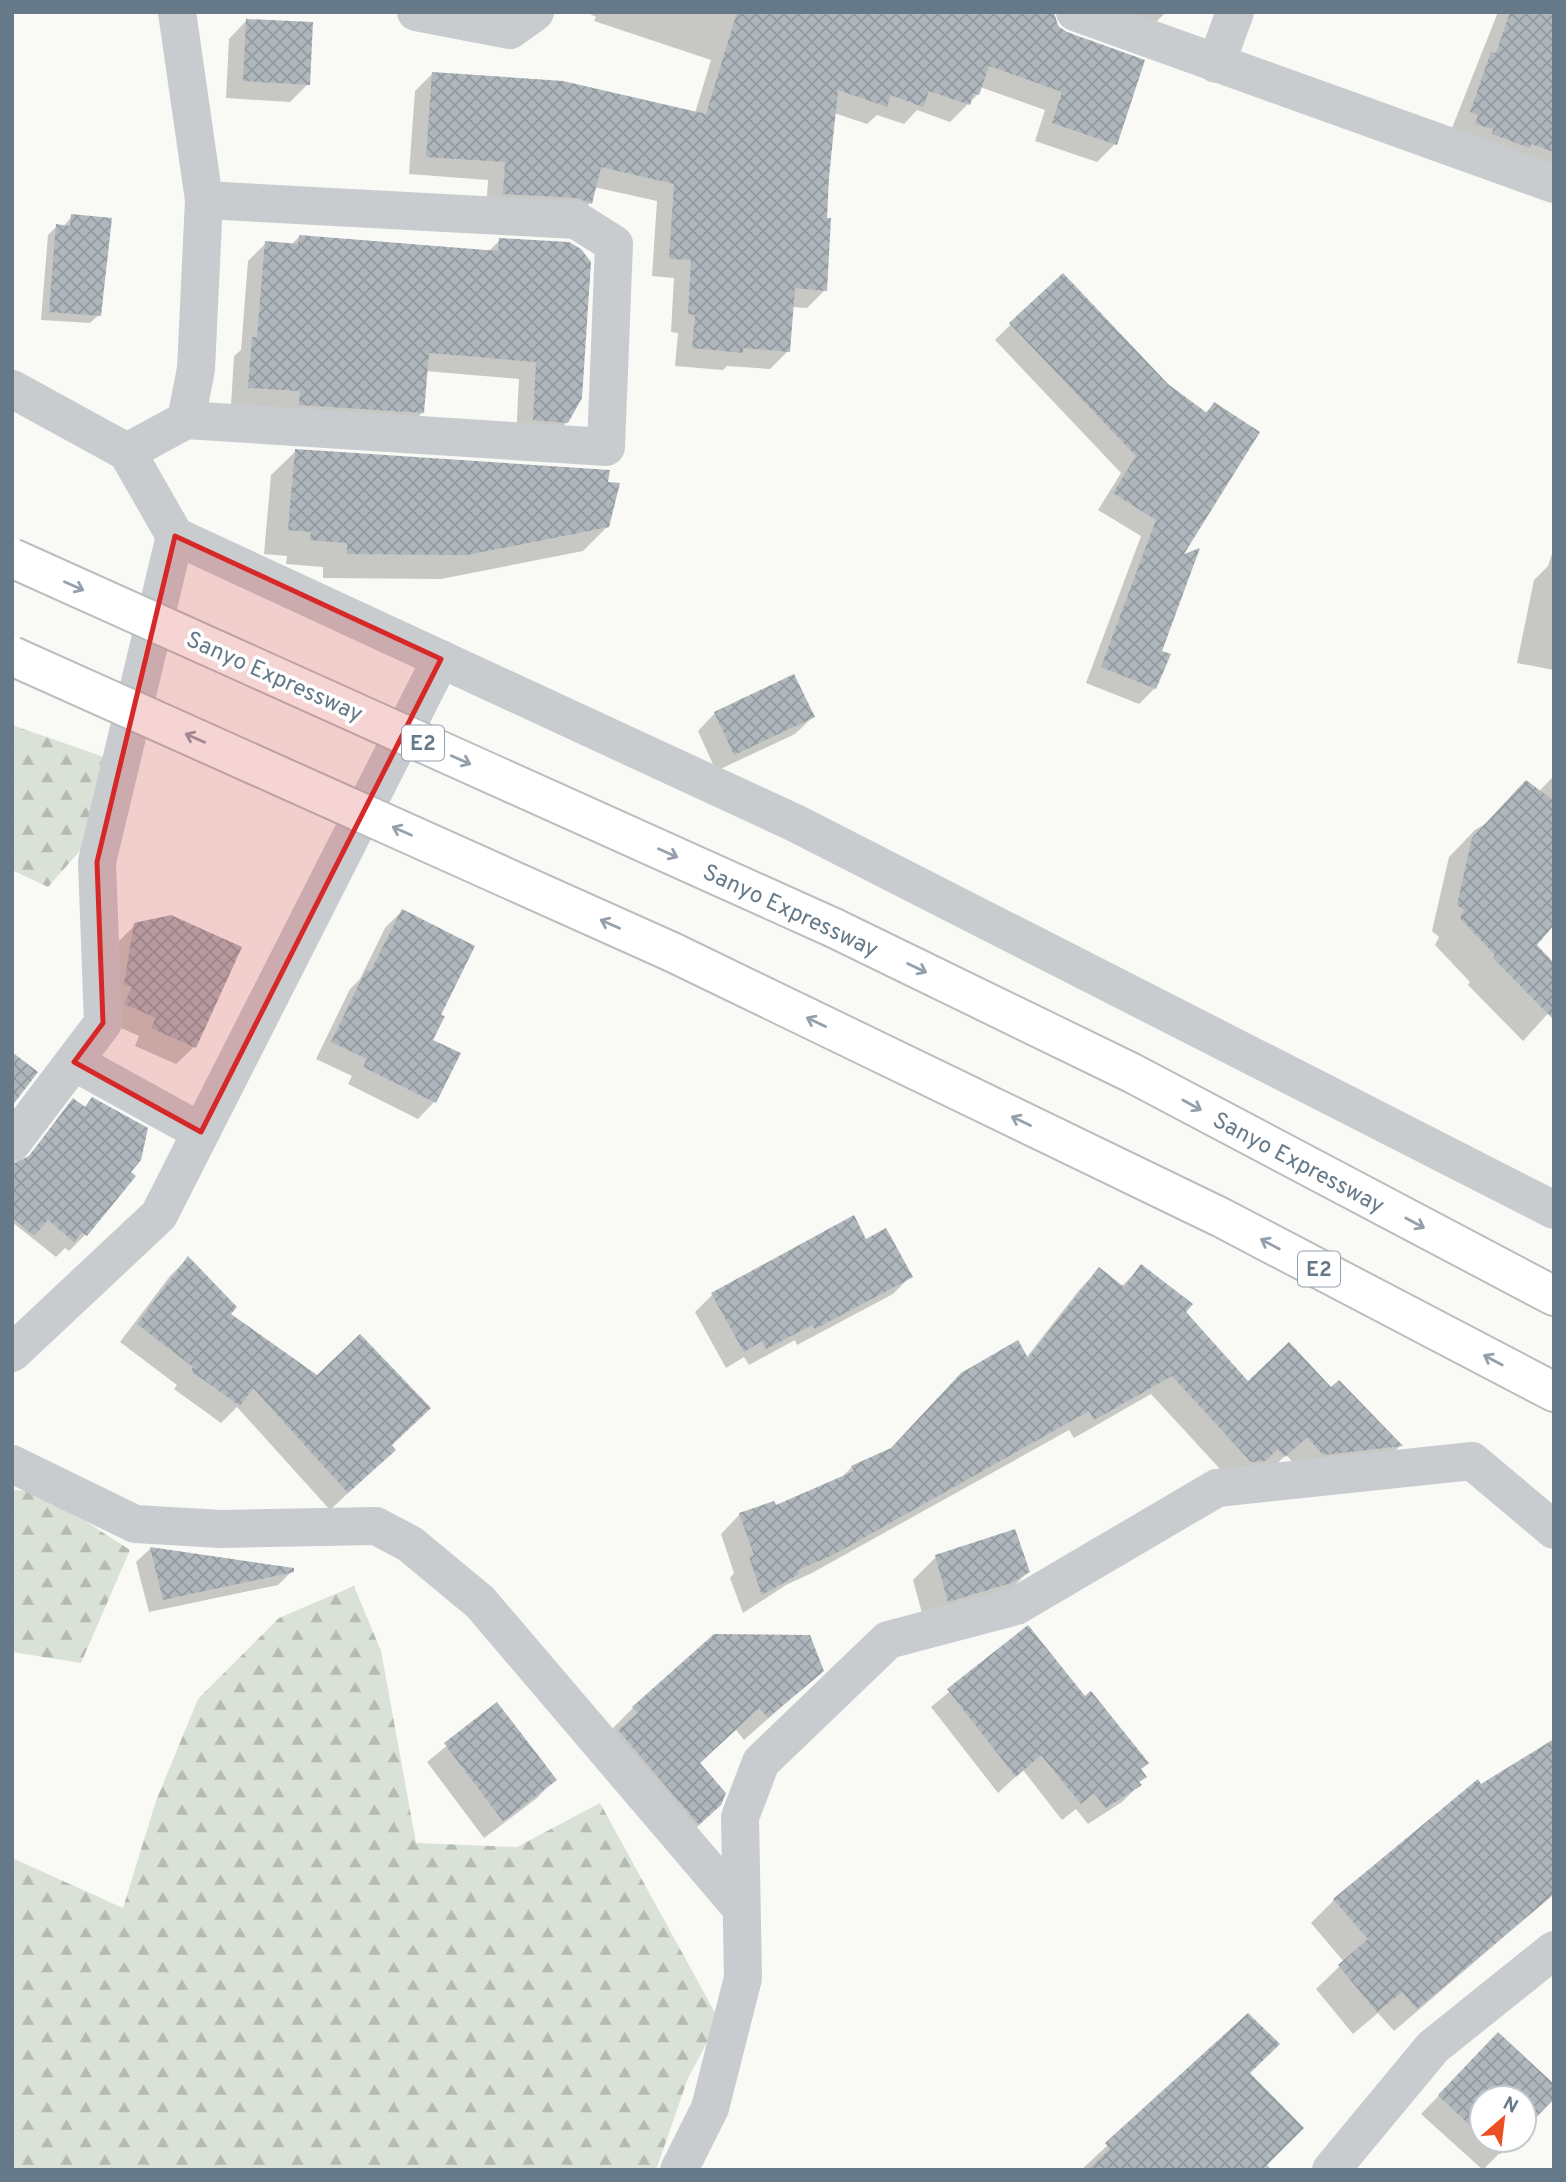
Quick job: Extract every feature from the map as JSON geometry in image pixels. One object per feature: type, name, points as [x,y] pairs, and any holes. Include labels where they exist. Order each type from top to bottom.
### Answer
[{"type":"highway","name":"Sanyo Expressway","points":[[12,558],[834,928],[1132,1073],[1554,1296]]},
{"type":"highway","name":"E2","points":[[12,656],[672,952],[1222,1219],[1554,1392]]},
{"type":"street","points":[[177,12],[204,200],[196,369],[186,420]]},
{"type":"street","points":[[416,12],[510,30],[535,12]]},
{"type":"street","points":[[1075,12],[1554,184]]},
{"type":"street","points":[[1216,64],[1235,12]]},
{"type":"street","points":[[127,452],[186,420],[606,447],[614,244],[576,220],[204,200]]},
{"type":"street","points":[[12,389],[127,452],[175,536],[795,823],[1554,1210]]},
{"type":"street","points":[[12,1143],[103,1023],[97,862],[175,536]]},
{"type":"street","points":[[12,1353],[159,1215],[441,659]]},
{"type":"street","points":[[74,1062],[201,1132]]},
{"type":"street","points":[[679,2170],[710,2108],[743,1978],[740,1817],[761,1762],[888,1640],[1016,1606],[1217,1488],[1472,1461],[1554,1530]]},
{"type":"street","points":[[12,1464],[135,1524],[220,1530],[376,1526],[410,1544],[480,1602],[741,1908]]},
{"type":"street","points":[[1331,2170],[1433,2048],[1554,1950]]},
{"type":"highlighted area","points":[[175,536],[441,659],[201,1132],[74,1062],[103,1023],[97,862]]},
{"type":"green space","points":[[12,725],[107,758],[101,827],[48,887],[12,870]]},
{"type":"green space","points":[[12,1490],[40,1492],[130,1550],[81,1663],[12,1652]]},
{"type":"green space","points":[[354,1586],[381,1651],[416,1843],[517,1847],[600,1803],[719,2020],[688,2078],[656,2170],[12,2170],[12,1858],[123,1908],[156,1801],[198,1699],[279,1618]]},
{"type":"building","points":[[737,12],[1054,12],[1058,26],[1067,32],[1145,60],[1117,145],[1052,123],[1062,92],[989,66],[979,95],[974,93],[970,105],[929,91],[923,107],[891,95],[887,107],[838,90],[829,177],[827,218],[831,218],[827,291],[795,288],[790,352],[743,348],[743,353],[692,348],[695,315],[688,314],[691,260],[669,259],[674,184],[601,167],[592,204],[577,198],[503,194],[505,162],[426,157],[432,72],[563,81],[706,114]]},
{"type":"building","points":[[1510,12],[1554,12],[1554,152],[1531,144],[1530,148],[1492,134],[1493,129],[1475,124],[1478,115],[1470,112],[1491,52],[1496,53]]},
{"type":"building","points":[[246,19],[313,22],[310,85],[243,81]]},
{"type":"building","points":[[71,214],[112,218],[101,316],[49,312],[56,224],[70,226]]},
{"type":"building","points":[[299,235],[498,251],[499,238],[569,242],[581,249],[591,262],[582,398],[568,423],[533,420],[536,362],[429,353],[424,413],[299,405],[300,391],[248,388],[252,337],[257,337],[265,241],[298,244]]},
{"type":"building","points":[[1063,273],[1168,384],[1207,413],[1214,402],[1260,432],[1184,554],[1200,548],[1162,651],[1171,654],[1156,689],[1101,667],[1156,520],[1113,493],[1136,456],[1009,323]]},
{"type":"building","points":[[295,449],[610,470],[608,482],[620,483],[609,527],[467,555],[347,554],[347,543],[310,540],[311,532],[288,530]]},
{"type":"building","points":[[794,674],[815,717],[734,755],[714,712]]},
{"type":"building","points":[[1526,780],[1554,801],[1554,925],[1537,945],[1554,963],[1554,1020],[1493,958],[1495,955],[1460,918],[1464,910],[1457,905],[1472,838]]},
{"type":"building","points":[[402,909],[475,946],[441,1015],[445,1016],[433,1040],[461,1053],[436,1103],[363,1067],[367,1059],[331,1042],[366,970],[370,972]]},
{"type":"building","points":[[171,915],[242,947],[196,1048],[151,1028],[156,1018],[124,1004],[132,987],[124,984],[134,923]]},
{"type":"building","points":[[12,1052],[38,1072],[12,1106]]},
{"type":"building","points":[[92,1097],[148,1128],[141,1160],[131,1172],[136,1176],[87,1236],[82,1232],[74,1242],[48,1220],[34,1236],[12,1217],[12,1164],[29,1156],[73,1098],[85,1107]]},
{"type":"building","points":[[854,1215],[866,1239],[886,1228],[913,1277],[815,1329],[812,1325],[766,1349],[762,1341],[744,1352],[711,1293]]},
{"type":"building","points":[[188,1256],[237,1307],[231,1314],[317,1375],[360,1334],[431,1408],[392,1445],[396,1450],[348,1493],[253,1388],[240,1406],[191,1371],[193,1367],[137,1324]]},
{"type":"building","points":[[1141,1264],[1193,1304],[1186,1312],[1248,1381],[1289,1342],[1331,1387],[1339,1380],[1403,1446],[1323,1455],[1307,1437],[1285,1457],[1278,1449],[1265,1461],[1251,1462],[1172,1376],[1094,1420],[1089,1411],[833,1555],[798,1570],[799,1574],[762,1595],[749,1557],[754,1555],[739,1513],[774,1501],[776,1505],[854,1471],[851,1466],[891,1448],[961,1373],[1018,1340],[1028,1358],[1099,1267],[1124,1287]]},
{"type":"building","points":[[1015,1529],[1030,1572],[1011,1583],[948,1602],[935,1555]]},
{"type":"building","points":[[150,1547],[294,1568],[294,1572],[163,1600]]},
{"type":"building","points":[[1028,1625],[1085,1696],[1091,1691],[1149,1763],[1141,1769],[1147,1777],[1139,1782],[1142,1785],[1106,1808],[1094,1793],[1081,1804],[1041,1755],[1016,1777],[947,1689]]},
{"type":"building","points":[[714,1634],[810,1635],[824,1671],[768,1718],[759,1708],[700,1763],[726,1793],[721,1805],[699,1825],[618,1730],[638,1713],[632,1707]]},
{"type":"building","points":[[497,1702],[557,1780],[503,1821],[444,1743]]},
{"type":"building","points":[[1554,1739],[1554,1894],[1417,2009],[1402,1992],[1377,2012],[1338,1965],[1368,1939],[1333,1899],[1478,1779],[1481,1784]]},
{"type":"building","points":[[1248,2013],[1280,2044],[1250,2073],[1304,2128],[1262,2170],[1088,2170],[1110,2149],[1105,2143]]},
{"type":"building","points":[[1498,2032],[1554,2084],[1554,2099],[1538,2116],[1538,2084],[1468,2084],[1468,2124],[1438,2095]]}]
